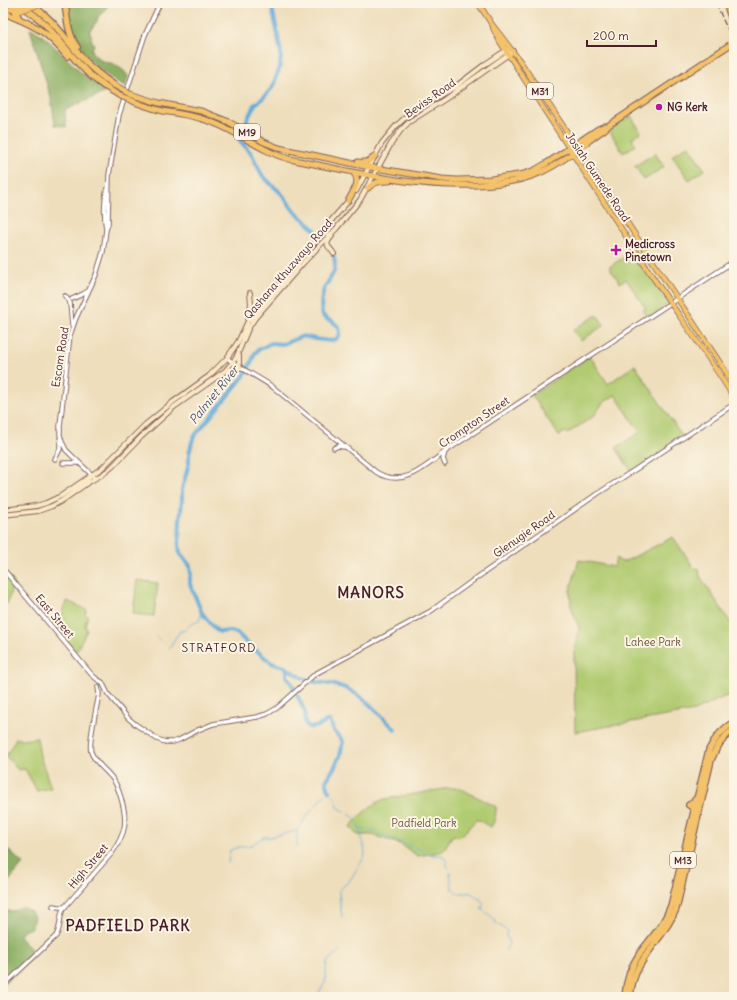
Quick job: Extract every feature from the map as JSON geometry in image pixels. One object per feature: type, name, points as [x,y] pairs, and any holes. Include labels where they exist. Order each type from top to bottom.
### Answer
[{"type":"highway","name":"M19","points":[[28,3],[48,18],[60,30],[84,60],[96,72],[122,90],[159,103],[208,113],[229,122],[261,141],[279,148],[369,167],[456,180],[491,179],[518,176],[570,151]]},
{"type":"highway","points":[[65,3],[68,26],[74,42],[89,62],[104,74],[114,85]]},
{"type":"highway","points":[[726,3],[734,25]]},
{"type":"highway","points":[[15,8],[20,19]]},
{"type":"highway","name":"M19","points":[[15,8],[22,8],[32,13],[42,21],[83,69],[104,86],[128,100],[150,108],[197,117],[213,122],[263,149],[282,157],[400,181],[434,184],[463,185],[510,182],[528,178],[545,171],[598,129],[609,125],[732,43]]},
{"type":"highway","points":[[4,13],[36,27],[48,36],[80,68],[99,84],[104,86]]},
{"type":"highway","points":[[332,159],[364,162],[372,160],[375,156]]},
{"type":"highway","points":[[348,201],[357,184],[357,178],[353,172]]},
{"type":"highway","points":[[368,188],[379,182],[400,181]]},
{"type":"highway","name":"M13","points":[[625,997],[628,980],[634,964],[641,952],[664,923],[671,906],[694,811],[689,805],[694,802],[698,795],[709,750],[723,730],[734,722]]},
{"type":"highway","name":"M13","points":[[630,997],[632,983],[638,966],[665,930],[676,909],[711,760],[720,743],[726,735],[734,729]]},
{"type":"main road","points":[[4,13],[28,3]]},
{"type":"main road","name":"Josiah Gumede Road","points":[[478,3],[491,23],[512,49],[734,384]]},
{"type":"main road","points":[[15,8],[40,4]]},
{"type":"main road","name":"Josiah Gumede Road","points":[[491,23],[496,36],[570,151],[670,303],[689,328],[723,379],[734,398]]},
{"type":"main road","name":"Beviss Road","points":[[374,176],[390,144],[405,126],[512,49]]},
{"type":"main road","name":"Beviss Road","points":[[369,167],[386,137],[406,117],[455,87],[484,65],[507,53]]},
{"type":"main road","name":"Qashana Khuzwayo Road","points":[[3,515],[38,511],[63,500],[94,477],[146,424],[209,376],[227,358],[238,342],[248,321],[312,246],[357,190],[369,167]]},
{"type":"main road","name":"Qashana Khuzwayo Road","points":[[3,510],[29,508],[46,503],[112,467],[141,437],[174,407],[225,371],[233,362],[240,350],[248,329],[255,318],[322,242],[354,209],[374,176]]},
{"type":"main road","points":[[334,254],[327,244],[336,229]]},
{"type":"main road","points":[[248,321],[251,304],[250,294]]},
{"type":"main road","points":[[225,371],[240,368],[240,350]]},
{"type":"street","name":"Escom Road","points":[[94,477],[66,450],[60,435],[70,335],[72,326],[100,264],[105,245],[106,194],[121,110],[144,35],[160,3]]},
{"type":"street","name":"Crompton Street","points":[[227,358],[240,368],[265,381],[372,469],[389,478],[399,479],[413,474],[429,464],[446,451],[734,260]]},
{"type":"street","points":[[72,299],[89,290]]},
{"type":"street","points":[[65,296],[70,303],[72,326]]},
{"type":"street","name":"Glenugie Road","points":[[292,694],[320,671],[430,611],[597,494],[734,404]]},
{"type":"street","points":[[55,459],[60,450],[60,435]]},
{"type":"street","points":[[334,448],[338,446],[346,447]]},
{"type":"street","points":[[445,464],[444,459],[446,451]]},
{"type":"street","points":[[63,463],[71,462],[79,464]]},
{"type":"street","name":"East Street","points":[[3,569],[92,675],[100,687],[108,694],[128,718],[161,741],[168,742],[179,740],[213,724],[247,719],[267,714],[277,708],[292,694]]},
{"type":"street","name":"High Street","points":[[3,986],[56,936],[61,913],[112,852],[123,832],[125,825],[124,808],[116,785],[113,779],[96,760],[91,749],[91,739],[100,687]]},
{"type":"street","points":[[54,906],[65,907]]},
{"type":"green space","points":[[67,3],[111,3],[98,17],[97,21],[89,32],[94,44],[92,49],[93,54],[102,61],[114,64],[124,71],[128,76],[125,86],[101,70],[80,47],[71,28]]},
{"type":"green space","points":[[30,29],[33,29],[48,40],[87,78],[108,91],[65,110],[66,127],[55,125],[51,98]]},
{"type":"green space","points":[[631,116],[641,132],[632,138],[636,145],[623,153],[609,130]]},
{"type":"green space","points":[[688,145],[705,170],[689,180],[672,156]]},
{"type":"green space","points":[[655,153],[664,167],[644,180],[635,166]]},
{"type":"green space","points":[[635,250],[670,303],[648,318],[643,310],[646,309],[626,279],[620,283],[609,267]]},
{"type":"green space","points":[[597,315],[604,325],[581,341],[573,330]]},
{"type":"green space","points":[[590,356],[608,384],[635,365],[683,438],[632,472],[616,448],[640,432],[615,395],[602,404],[594,416],[567,434],[565,432],[559,436],[532,395]]},
{"type":"green space","name":"Lahee Park","points":[[673,537],[694,568],[699,569],[700,576],[734,628],[734,694],[694,711],[575,732],[574,652],[579,628],[571,606],[570,591],[579,560],[614,567],[616,558],[622,562],[626,561]]},
{"type":"green space","points":[[3,569],[14,582],[7,604],[3,602]]},
{"type":"green space","points":[[137,580],[158,583],[154,616],[133,614]]},
{"type":"green space","points":[[67,601],[87,610],[85,615],[88,616],[85,625],[87,630],[76,652],[57,628]]},
{"type":"green space","points":[[16,738],[23,740],[37,738],[40,756],[51,788],[37,791],[25,769],[18,770],[6,756]]},
{"type":"green space","name":"Padfield Park","points":[[449,788],[459,788],[495,806],[495,817],[491,827],[476,820],[461,836],[452,836],[443,851],[418,856],[400,844],[373,835],[357,835],[350,827],[366,810],[385,799]]},
{"type":"green space","points":[[3,845],[23,864],[3,888]]},
{"type":"green space","points":[[22,907],[30,910],[34,917],[32,928],[25,930],[20,935],[20,938],[36,954],[3,984],[3,910],[13,911]]},
{"type":"waterway","name":"Palmiet River","points":[[245,124],[255,104],[272,88],[280,67],[281,53],[271,3]]},
{"type":"waterway","name":"Palmiet River","points":[[240,141],[251,153],[262,175],[281,193],[295,212],[316,231]]},
{"type":"waterway","name":"Palmiet River","points":[[329,791],[326,781],[340,756],[343,741],[334,731],[330,721],[326,721],[317,726],[308,727],[305,723],[305,712],[287,676],[287,668],[272,663],[249,645],[237,633],[231,631],[220,632],[216,630],[202,613],[190,584],[190,566],[180,553],[179,545],[182,489],[194,436],[244,376],[255,353],[271,343],[283,344],[303,336],[331,341],[339,336],[339,327],[324,317],[321,307],[324,289],[334,271],[334,258]]},
{"type":"waterway","points":[[169,648],[180,631],[184,631],[191,624],[199,621],[202,613]]},
{"type":"waterway","name":"Palmiet River","points":[[287,668],[308,680],[337,685],[352,691],[395,729]]},
{"type":"waterway","points":[[228,863],[230,850],[252,845],[263,837],[270,837],[297,831],[304,820],[329,791],[336,798],[338,807],[355,818]]},
{"type":"waterway","name":"Palmiet River","points":[[342,917],[339,890],[350,880],[365,856],[364,845],[357,822]]},
{"type":"waterway","points":[[360,829],[373,831],[433,855],[442,855],[446,860],[448,868]]},
{"type":"waterway","points":[[297,831],[297,846]]},
{"type":"waterway","points":[[450,873],[452,888],[457,893],[471,893],[481,900],[484,905],[482,910],[507,931],[506,936],[509,943],[506,950]]},
{"type":"waterway","name":"Palmiet River","points":[[316,997],[325,983],[327,962],[340,950]]},
{"type":"railway","points":[[716,3],[734,41]]},
{"type":"place","name":"NG Kerk","points":[[659,107]]},
{"type":"place","name":"Medicross Pinetown","points":[[616,250]]},
{"type":"district","name":"MANORS","points":[[371,593]]},
{"type":"district","name":"STRATFORD","points":[[219,648]]},
{"type":"district","name":"PADFIELD PARK","points":[[128,926]]}]
